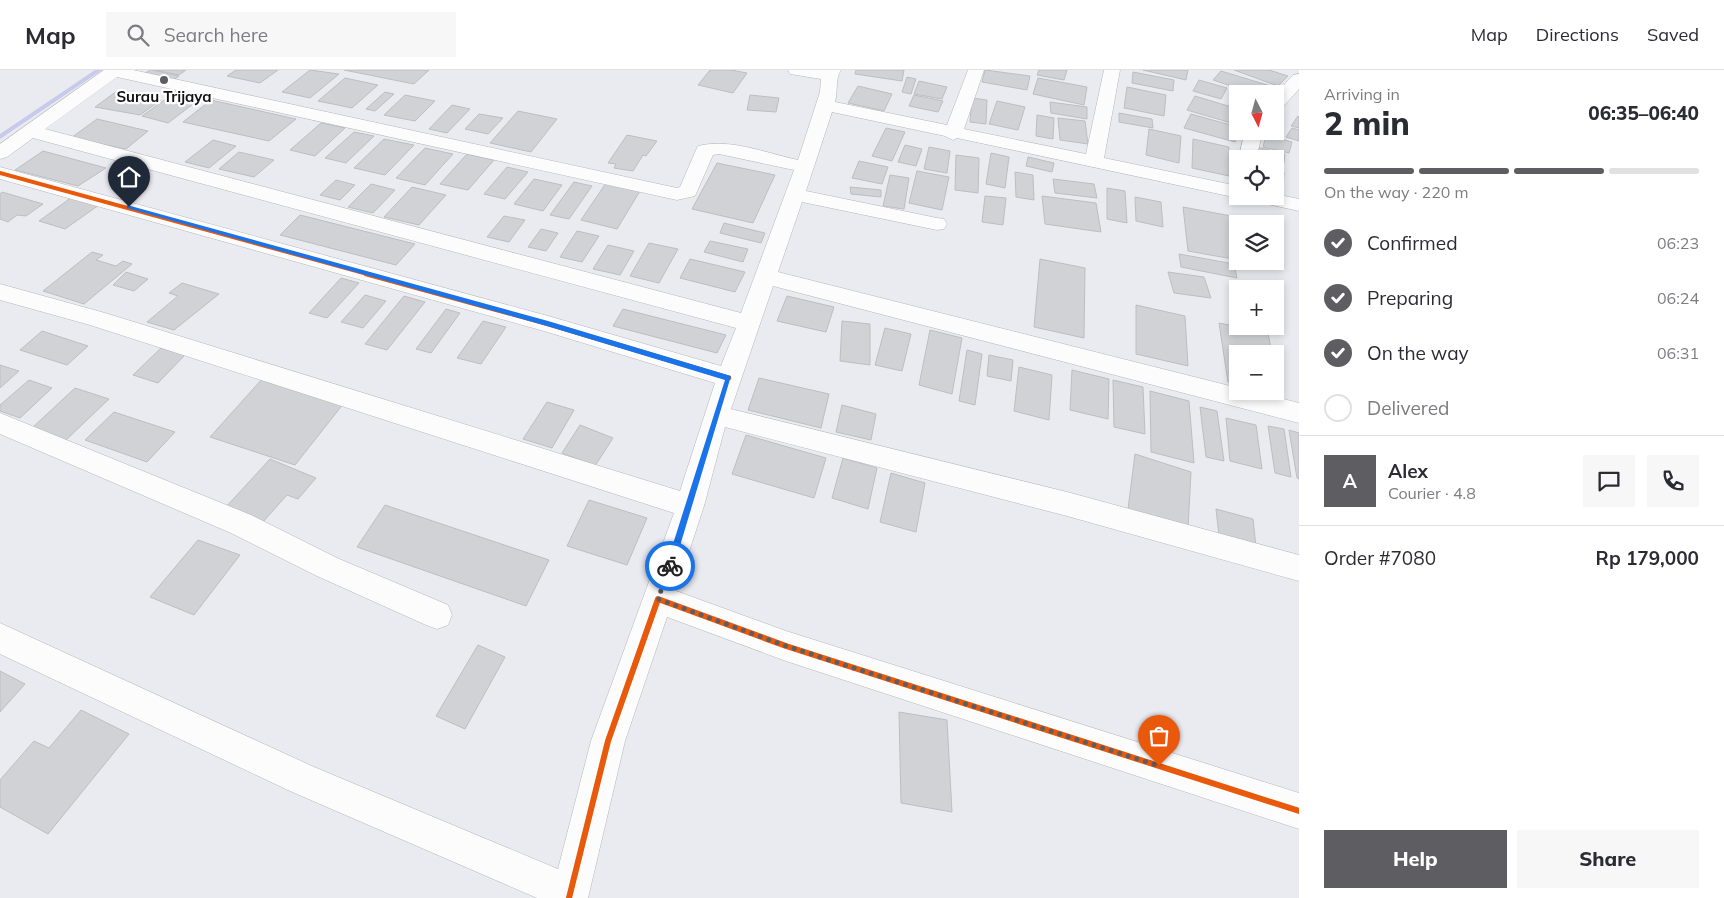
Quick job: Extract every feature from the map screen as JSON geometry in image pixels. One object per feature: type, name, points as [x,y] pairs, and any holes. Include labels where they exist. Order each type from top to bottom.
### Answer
[{"type":"street","points":[[0,638],[302,779],[569,895],[608,741],[690,506],[716,414],[796,194],[829,92],[831,73],[796,70]]},
{"type":"street","points":[[953,134],[976,70]]},
{"type":"street","points":[[1094,163],[1112,70]]},
{"type":"street","points":[[1289,70],[1299,73]]},
{"type":"street","points":[[0,153],[115,71],[677,194],[688,192],[705,150],[719,148],[805,166]]},
{"type":"street","points":[[1284,95],[1299,79]]},
{"type":"street","points":[[825,105],[953,134],[1229,190]]},
{"type":"street","points":[[30,132],[748,324]]},
{"type":"street","points":[[0,173],[548,324],[729,378]]},
{"type":"street","points":[[796,194],[937,224]]},
{"type":"street","points":[[1284,202],[1299,205]]},
{"type":"street","points":[[766,277],[1299,413]]},
{"type":"street","points":[[0,292],[97,318],[690,506]]},
{"type":"street","points":[[716,414],[1068,504],[1299,568]]},
{"type":"street","points":[[0,423],[241,524],[328,567],[437,615]]},
{"type":"street","points":[[658,599],[786,646],[1299,812]]},
{"type":"building","name":"Surau Trijaya","points":[[150,70],[179,76],[169,83],[141,76]]},
{"type":"building","points":[[155,70],[186,70],[179,75]]},
{"type":"building","points":[[236,70],[278,70],[260,83],[227,76]]},
{"type":"building","points":[[310,70],[339,74],[310,98],[282,92]]},
{"type":"building","points":[[344,70],[429,70],[414,84]]},
{"type":"building","points":[[710,70],[731,70],[747,73],[733,93],[698,85]]},
{"type":"building","points":[[856,70],[904,70],[902,81],[855,74]]},
{"type":"building","points":[[985,70],[1030,76],[1027,90],[982,82]]},
{"type":"building","points":[[1039,70],[1067,70],[1064,80],[1037,75]]},
{"type":"building","points":[[1143,70],[1188,70],[1186,80]]},
{"type":"building","points":[[1234,70],[1269,70],[1288,76],[1279,85]]},
{"type":"building","points":[[1221,71],[1267,85],[1229,85],[1213,80]]},
{"type":"building","points":[[1133,72],[1174,80],[1173,91],[1132,83]]},
{"type":"building","points":[[907,77],[916,79],[911,94],[902,92]]},
{"type":"building","points":[[345,78],[378,85],[352,108],[318,101]]},
{"type":"building","points":[[1038,78],[1087,87],[1084,105],[1033,94]]},
{"type":"building","points":[[1199,80],[1227,88],[1221,99],[1193,91]]},
{"type":"building","points":[[919,81],[947,87],[942,99],[914,94]]},
{"type":"building","points":[[858,86],[892,94],[884,111],[848,103]]},
{"type":"building","points":[[1127,87],[1166,95],[1164,116],[1124,108]]},
{"type":"building","points":[[181,88],[205,95],[168,123],[142,116]]},
{"type":"building","points":[[117,91],[161,100],[140,115],[95,107]]},
{"type":"building","points":[[385,92],[394,94],[375,111],[366,109]]},
{"type":"building","points":[[405,95],[435,101],[415,121],[384,115]]},
{"type":"building","points":[[750,95],[779,98],[776,112],[747,110]]},
{"type":"building","points":[[914,95],[943,101],[938,112],[909,106]]},
{"type":"building","points":[[1195,96],[1229,106],[1229,122],[1187,110]]},
{"type":"building","points":[[972,98],[987,100],[986,124],[970,122]]},
{"type":"building","points":[[211,100],[296,119],[269,141],[183,122]]},
{"type":"building","points":[[997,101],[1025,107],[1018,130],[989,124]]},
{"type":"building","points":[[1050,102],[1087,107],[1087,119],[1051,113]]},
{"type":"building","points":[[452,105],[470,109],[447,133],[429,129]]},
{"type":"building","points":[[518,111],[557,119],[531,152],[490,143]]},
{"type":"building","points":[[1119,113],[1152,119],[1153,128],[1119,122]]},
{"type":"building","points":[[479,114],[503,118],[488,134],[465,129]]},
{"type":"building","points":[[1191,114],[1229,125],[1229,140],[1236,140],[1235,142],[1184,128]]},
{"type":"building","points":[[1037,115],[1054,118],[1053,139],[1036,136]]},
{"type":"building","points":[[1298,116],[1299,128],[1291,126]]},
{"type":"building","points":[[1058,118],[1085,121],[1088,144],[1060,140]]},
{"type":"building","points":[[97,119],[148,131],[126,149],[71,138]]},
{"type":"building","points":[[321,123],[345,128],[315,156],[290,150]]},
{"type":"building","points":[[886,128],[905,132],[892,161],[872,156]]},
{"type":"building","points":[[1292,128],[1299,130],[1299,141],[1286,137]]},
{"type":"building","points":[[1149,129],[1181,136],[1179,163],[1146,155]]},
{"type":"building","points":[[354,132],[374,136],[346,163],[325,158]]},
{"type":"building","points":[[627,135],[657,141],[646,156],[643,155],[633,171],[614,168],[616,164],[608,163]]},
{"type":"building","points":[[384,139],[414,145],[385,175],[354,168]]},
{"type":"building","points":[[1193,139],[1229,147],[1229,176],[1192,168]]},
{"type":"building","points":[[213,140],[236,146],[209,168],[185,162]]},
{"type":"building","points":[[1265,140],[1284,140],[1292,142],[1289,153],[1284,152],[1284,150],[1263,147]]},
{"type":"building","points":[[905,145],[922,149],[916,166],[898,162]]},
{"type":"building","points":[[929,147],[950,151],[947,173],[924,169]]},
{"type":"building","points":[[1257,147],[1269,150],[1256,150]]},
{"type":"building","points":[[425,148],[453,154],[425,185],[396,178]]},
{"type":"building","points":[[43,151],[106,168],[78,186],[15,170]]},
{"type":"building","points":[[239,152],[274,160],[254,177],[219,169]]},
{"type":"building","points":[[991,153],[1009,157],[1005,188],[986,184]]},
{"type":"building","points":[[467,154],[494,160],[468,190],[440,184]]},
{"type":"building","points":[[956,155],[979,158],[978,193],[955,190]]},
{"type":"building","points":[[1028,157],[1054,163],[1052,172],[1026,166]]},
{"type":"building","points":[[859,161],[888,167],[882,184],[852,178]]},
{"type":"building","points":[[717,163],[775,175],[753,223],[692,209]]},
{"type":"building","points":[[507,167],[528,172],[505,199],[484,194]]},
{"type":"building","points":[[917,171],[949,177],[942,210],[909,203]]},
{"type":"building","points":[[1015,172],[1033,175],[1034,200],[1016,197]]},
{"type":"building","points":[[890,175],[909,178],[904,209],[883,206]]},
{"type":"building","points":[[534,179],[562,185],[543,211],[514,204]]},
{"type":"building","points":[[1053,179],[1094,184],[1097,198],[1055,193]]},
{"type":"building","points":[[336,180],[355,185],[340,200],[320,195]]},
{"type":"building","points":[[574,182],[592,186],[569,219],[550,215]]},
{"type":"building","points":[[606,183],[640,191],[617,229],[581,220]]},
{"type":"building","points":[[371,184],[395,190],[373,213],[348,207]]},
{"type":"building","points":[[412,187],[446,195],[419,225],[384,217]]},
{"type":"building","points":[[850,187],[881,190],[881,197],[851,194]]},
{"type":"building","points":[[1107,188],[1125,191],[1127,223],[1107,219]]},
{"type":"building","points":[[2,192],[43,204],[26,216],[17,215],[8,222],[0,219],[0,194]]},
{"type":"building","points":[[985,196],[1006,198],[1003,225],[982,222]]},
{"type":"building","points":[[1042,196],[1096,203],[1101,232],[1045,224]]},
{"type":"building","points":[[72,197],[99,205],[65,229],[39,221]]},
{"type":"building","points":[[1135,197],[1161,202],[1163,227],[1136,221]]},
{"type":"building","points":[[1183,207],[1229,216],[1229,258],[1188,251]]},
{"type":"building","points":[[300,215],[415,244],[396,265],[280,235]]},
{"type":"building","points":[[504,216],[525,220],[509,242],[487,237]]},
{"type":"building","points":[[724,223],[765,233],[761,243],[720,233]]},
{"type":"building","points":[[541,229],[558,233],[546,251],[528,247]]},
{"type":"building","points":[[577,231],[599,236],[582,262],[560,257]]},
{"type":"building","points":[[710,241],[748,249],[743,262],[704,252]]},
{"type":"building","points":[[649,243],[678,249],[659,283],[630,276]]},
{"type":"building","points":[[608,245],[634,251],[620,275],[593,269]]},
{"type":"building","points":[[92,252],[103,255],[96,260],[116,266],[123,261],[132,264],[84,304],[43,291]]},
{"type":"building","points":[[1179,254],[1229,263],[1229,270],[1235,270],[1237,278],[1181,267]]},
{"type":"building","points":[[690,259],[745,272],[735,292],[680,278]]},
{"type":"building","points":[[1040,259],[1085,268],[1084,338],[1034,327]]},
{"type":"building","points":[[126,272],[148,279],[134,291],[113,285]]},
{"type":"building","points":[[1168,272],[1204,277],[1211,298],[1174,293]]},
{"type":"building","points":[[341,278],[359,283],[327,318],[309,313]]},
{"type":"building","points":[[182,283],[219,294],[174,330],[147,322],[178,296],[169,293]]},
{"type":"building","points":[[365,295],[386,301],[363,328],[341,322]]},
{"type":"building","points":[[404,296],[425,302],[387,350],[365,344]]},
{"type":"building","points":[[787,296],[834,307],[826,332],[777,321]]},
{"type":"building","points":[[1136,305],[1185,316],[1188,366],[1136,354]]},
{"type":"building","points":[[446,309],[460,313],[431,353],[416,349]]},
{"type":"building","points":[[623,309],[726,335],[717,353],[613,326]]},
{"type":"building","points":[[483,321],[506,327],[481,364],[457,358]]},
{"type":"building","points":[[842,321],[870,324],[870,365],[840,361]]},
{"type":"building","points":[[1219,323],[1229,325],[1229,335],[1268,335],[1270,345],[1229,345],[1228,382]]},
{"type":"building","points":[[885,328],[911,334],[902,371],[875,365]]},
{"type":"building","points":[[930,330],[962,338],[952,394],[919,385]]},
{"type":"building","points":[[42,331],[88,346],[67,365],[20,350]]},
{"type":"building","points":[[161,348],[185,355],[158,383],[133,375]]},
{"type":"building","points":[[967,350],[982,354],[975,405],[959,401]]},
{"type":"building","points":[[989,355],[1013,360],[1011,381],[987,376]]},
{"type":"building","points":[[0,365],[19,371],[0,388]]},
{"type":"building","points":[[1019,367],[1052,375],[1049,420],[1014,411]]},
{"type":"building","points":[[1072,370],[1109,379],[1108,419],[1070,410]]},
{"type":"building","points":[[263,378],[344,403],[295,465],[210,437]]},
{"type":"building","points":[[759,378],[829,394],[821,428],[748,410]]},
{"type":"building","points":[[29,380],[52,388],[20,418],[0,411],[0,405]]},
{"type":"building","points":[[1113,380],[1143,387],[1145,434],[1114,427]]},
{"type":"building","points":[[75,388],[109,399],[66,440],[32,428]]},
{"type":"building","points":[[1150,391],[1189,401],[1194,463],[1151,452]]},
{"type":"building","points":[[547,402],[574,410],[552,448],[523,439]]},
{"type":"building","points":[[842,405],[876,414],[871,440],[836,432]]},
{"type":"building","points":[[1200,407],[1217,411],[1224,461],[1206,457]]},
{"type":"building","points":[[114,412],[175,432],[147,462],[85,440]]},
{"type":"building","points":[[1226,418],[1256,425],[1262,469],[1230,461]]},
{"type":"building","points":[[580,425],[613,438],[595,466],[562,453]]},
{"type":"building","points":[[1268,426],[1284,429],[1291,477],[1275,473]]},
{"type":"building","points":[[1289,430],[1299,433],[1299,479],[1297,478]]},
{"type":"building","points":[[746,435],[826,458],[814,498],[732,474]]},
{"type":"building","points":[[1135,454],[1191,472],[1188,529],[1128,509]]},
{"type":"building","points":[[843,458],[877,468],[868,509],[832,498]]},
{"type":"building","points":[[270,459],[316,478],[298,499],[287,495],[262,523],[225,508]]},
{"type":"building","points":[[891,473],[925,483],[916,532],[880,522]]},
{"type":"building","points":[[589,500],[647,518],[627,565],[567,546]]},
{"type":"building","points":[[385,505],[549,560],[526,606],[357,547]]},
{"type":"building","points":[[1216,509],[1253,519],[1256,547],[1219,536]]},
{"type":"building","points":[[198,540],[240,555],[194,615],[150,597]]},
{"type":"building","points":[[478,645],[505,657],[465,729],[436,716]]},
{"type":"building","points":[[0,671],[25,684],[0,712]]},
{"type":"building","points":[[81,710],[129,734],[48,834],[0,807],[0,780],[34,741],[49,748]]},
{"type":"building","points":[[899,712],[947,720],[952,812],[901,803]]},
{"type":"waterway","points":[[0,137],[99,70]]},
{"type":"cycle path","points":[[0,173],[548,324],[729,378]]},
{"type":"cycle path","points":[[569,898],[608,741],[658,599],[786,646],[1299,811]]},
{"type":"way so far","points":[[670,566],[658,599],[786,646],[1159,766]]},
{"type":"place","name":"Surau Trijaya","points":[[164,80]]},
{"type":"route","points":[[129,207],[548,324],[729,378],[716,414],[690,506],[670,566]]}]
